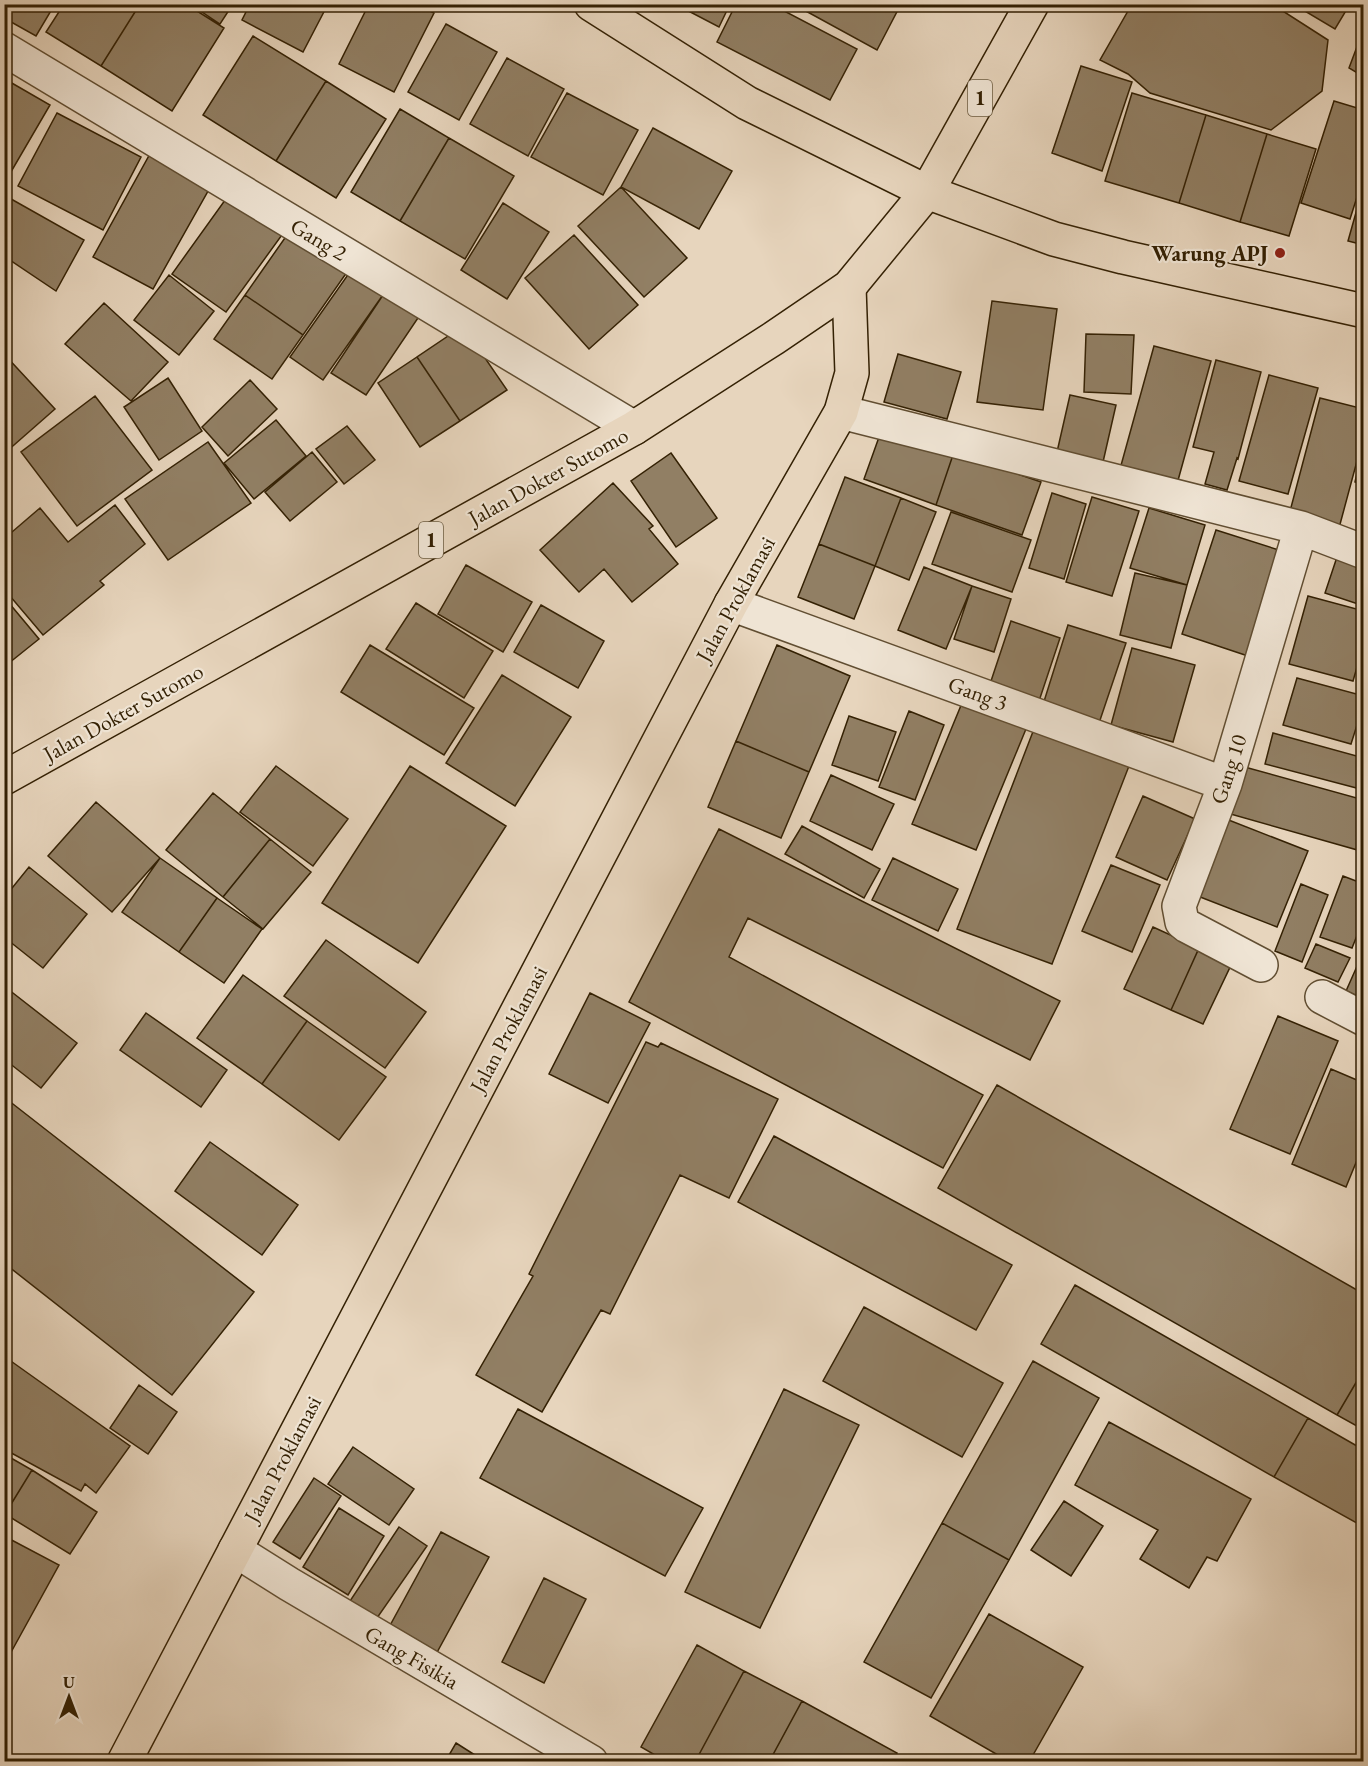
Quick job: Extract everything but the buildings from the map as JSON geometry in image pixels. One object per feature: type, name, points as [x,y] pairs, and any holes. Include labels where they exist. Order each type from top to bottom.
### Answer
[{"type":"main road","name":"1","points":[[927,192],[1032,4]]},
{"type":"main road","points":[[600,7],[747,103],[927,192],[1054,239],[1123,257],[1364,311]]},
{"type":"main road","name":"Jalan Dokter Sutomo","points":[[4,778],[634,428],[849,287],[927,192]]},
{"type":"main road","name":"Jalan Proklamasi","points":[[124,1761],[731,603],[842,412],[852,373],[849,287]]},
{"type":"street","name":"Gang 2","points":[[4,49],[634,428]]},
{"type":"street","points":[[842,412],[1301,528],[1364,552]]},
{"type":"street","name":"Gang 10","points":[[1261,965],[1187,926],[1182,921],[1179,906],[1226,784],[1301,528]]},
{"type":"street","name":"Gang 3","points":[[731,603],[1226,784]]},
{"type":"street","points":[[1322,998],[1364,1019]]},
{"type":"street","name":"Gang Fisikia","points":[[235,1550],[591,1761]]},
{"type":"place","name":"Warung APJ","points":[[1280,253]]}]
